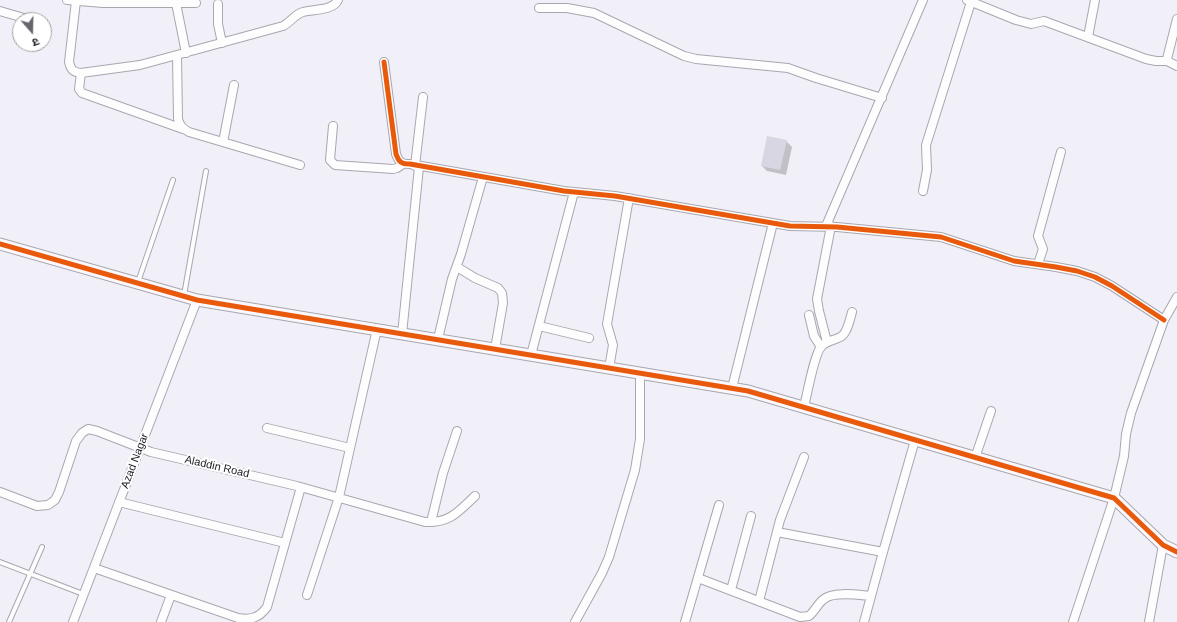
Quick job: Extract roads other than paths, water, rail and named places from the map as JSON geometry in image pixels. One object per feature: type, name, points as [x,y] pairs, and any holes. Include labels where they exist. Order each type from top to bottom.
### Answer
[{"type":"street","points":[[66,0],[196,4]]},
{"type":"street","points":[[76,1],[69,62],[70,69],[74,72],[81,73],[140,65],[222,44],[282,26],[291,22],[298,14],[329,7],[336,4],[338,0]]},
{"type":"street","points":[[824,344],[817,299],[829,226],[922,0]]},
{"type":"street","points":[[987,8],[991,0]]},
{"type":"street","points":[[1088,37],[1095,0]]},
{"type":"street","points":[[923,191],[927,170],[926,145],[969,1],[1016,20],[1031,24],[1044,21],[1146,60],[1156,62],[1168,61],[1177,66]]},
{"type":"street","points":[[176,3],[186,53]]},
{"type":"street","points":[[218,4],[218,24],[222,44]]},
{"type":"street","points":[[539,8],[567,8],[594,14],[684,56],[696,59],[788,68],[882,98]]},
{"type":"street","points":[[0,11],[12,14]]},
{"type":"street","points":[[1168,61],[1177,19]]},
{"type":"street","points":[[177,56],[178,119],[179,124],[184,129]]},
{"type":"street","points":[[384,62],[396,154],[400,162],[403,164],[574,192],[629,198],[790,226],[829,226],[942,237],[1014,261],[1077,271],[1112,286],[1164,320]]},
{"type":"street","points":[[81,73],[79,89],[82,93],[223,142],[300,165]]},
{"type":"street","points":[[223,142],[234,85]]},
{"type":"street","points":[[402,334],[409,270],[423,97]]},
{"type":"street","points":[[333,126],[330,160],[336,165],[393,169],[403,164]]},
{"type":"street","points":[[1038,264],[1043,249],[1038,236],[1061,152]]},
{"type":"street","points":[[438,339],[449,290],[483,177]]},
{"type":"street","points":[[531,355],[574,192]]},
{"type":"street","points":[[609,368],[612,344],[608,324],[629,198]]},
{"type":"street","points":[[732,388],[773,223]]},
{"type":"street","points":[[0,244],[197,300],[748,391],[1114,498],[1163,545],[1177,552]]},
{"type":"street","points":[[457,267],[475,278],[498,288],[502,293],[503,303],[495,349]]},
{"type":"street","points":[[1073,622],[1114,498],[1124,456],[1126,434],[1131,413],[1164,320],[1177,297]]},
{"type":"street","name":"Azad Nagar","points":[[73,622],[197,300]]},
{"type":"street","points":[[804,407],[817,356],[824,344],[844,335],[852,312]]},
{"type":"street","points":[[809,315],[814,336],[824,344]]},
{"type":"street","points":[[539,326],[589,338]]},
{"type":"street","points":[[307,595],[339,497],[377,329]]},
{"type":"street","points":[[575,622],[602,573],[609,556],[635,470],[640,439],[640,373]]},
{"type":"street","points":[[975,458],[991,410]]},
{"type":"street","points":[[267,428],[350,448]]},
{"type":"street","name":"Aladdin Road","points":[[0,492],[37,506],[48,505],[55,500],[76,441],[82,433],[88,429],[162,455],[301,487],[431,522],[454,516],[475,496]]},
{"type":"street","points":[[431,522],[443,474],[457,430]]},
{"type":"street","points":[[864,622],[915,440]]},
{"type":"street","points":[[759,601],[777,532],[804,457]]},
{"type":"street","points":[[94,568],[238,618],[255,618],[262,614],[267,608],[301,487]]},
{"type":"street","points":[[119,502],[285,543]]},
{"type":"street","points":[[685,622],[719,505]]},
{"type":"street","points":[[731,590],[751,516]]},
{"type":"street","points":[[777,532],[883,552]]},
{"type":"street","points":[[1149,622],[1163,545]]},
{"type":"street","points":[[698,578],[800,617],[805,617],[813,622]]},
{"type":"street","points":[[805,617],[812,613],[824,598],[830,596],[841,594],[871,596]]},
{"type":"street","points":[[161,622],[172,595]]},
{"type":"lane","points":[[184,296],[206,171]]},
{"type":"lane","points":[[138,282],[173,180]]},
{"type":"lane","points":[[9,622],[42,547]]},
{"type":"lane","points":[[0,562],[84,594]]}]
